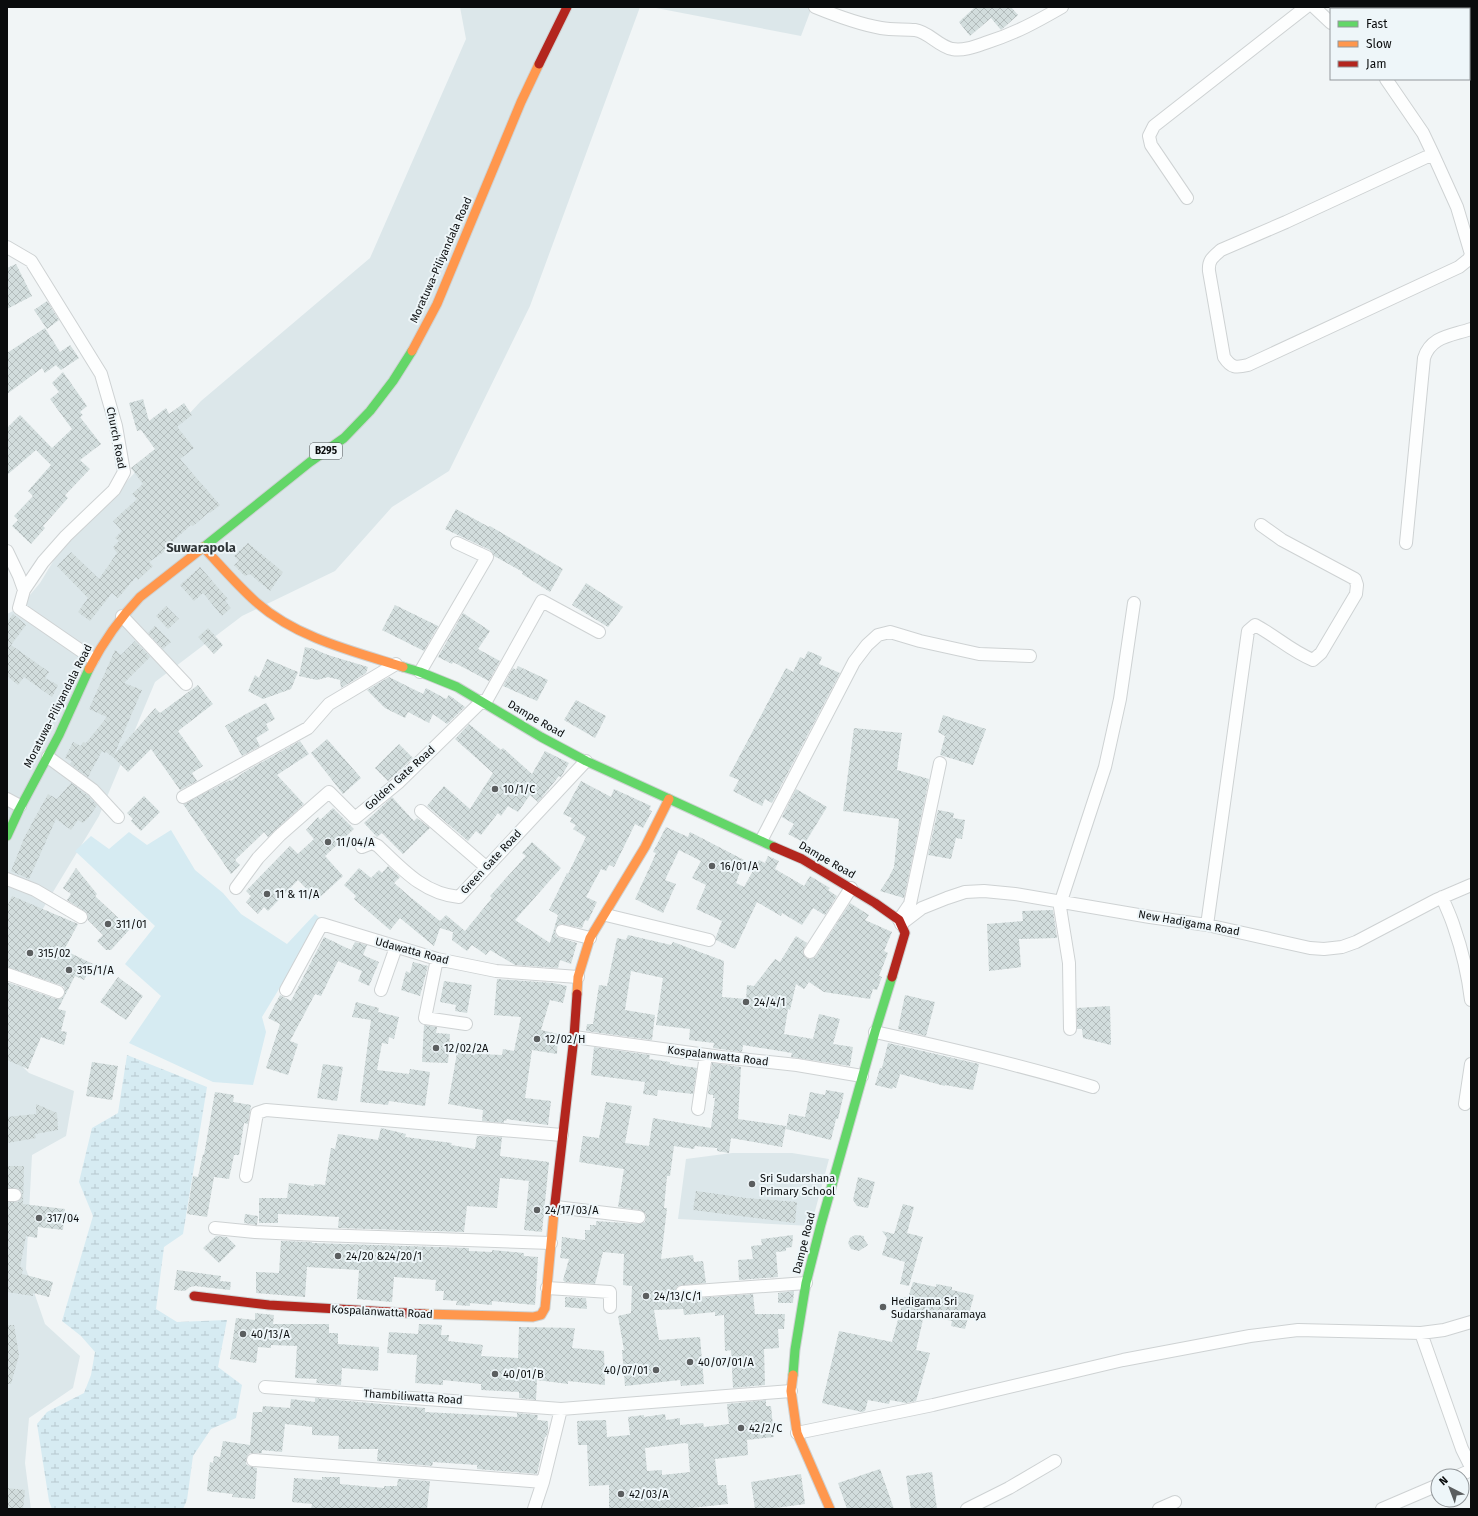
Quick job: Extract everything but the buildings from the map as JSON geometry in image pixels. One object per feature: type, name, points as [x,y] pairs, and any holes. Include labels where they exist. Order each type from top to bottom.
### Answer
[{"type":"street","name":"Moratuwa-Piliyandala Road","points":[[7,836],[20,806],[48,757],[93,660],[122,616],[140,598],[203,547],[310,462],[344,438],[370,411],[393,381],[409,357],[437,304],[521,102],[567,7]]},
{"type":"street","points":[[815,7],[842,18],[866,25],[883,28],[916,30],[930,36],[941,44],[952,49],[962,50],[1015,33],[1062,7]]},
{"type":"street","points":[[1187,198],[1151,145],[1149,136],[1154,126],[1306,7]]},
{"type":"street","points":[[1314,7],[1330,22]]},
{"type":"street","points":[[1387,80],[1423,133],[1433,154],[1457,207],[1471,254],[1459,267],[1248,365],[1238,368],[1229,364],[1224,357],[1209,271],[1209,264],[1212,257],[1221,250],[1286,222],[1433,154]]},
{"type":"street","name":"Church Road","points":[[7,247],[31,261],[101,374],[116,426],[124,472],[114,490],[66,536],[43,562],[24,590],[19,608],[93,660]]},
{"type":"street","points":[[1406,544],[1424,358],[1430,345],[1436,341],[1471,330]]},
{"type":"street","points":[[1207,924],[1248,631],[1255,625],[1300,655],[1313,660],[1321,653],[1356,594],[1357,584],[1355,578],[1282,540],[1261,525]]},
{"type":"street","points":[[420,672],[487,557],[457,543]]},
{"type":"street","name":"Dampe Road","points":[[203,547],[256,602],[283,622],[331,645],[396,664],[457,686],[541,737],[586,761],[762,839],[802,859],[875,903],[900,922],[905,933],[903,943],[862,1076],[821,1224],[806,1283],[796,1343],[791,1391],[798,1433],[830,1509]]},
{"type":"street","points":[[7,551],[24,590]]},
{"type":"street","points":[[484,702],[542,601],[599,632]]},
{"type":"street","points":[[1070,1029],[1069,963],[1060,901],[1105,767],[1120,699],[1134,603]]},
{"type":"street","points":[[122,616],[186,684]]},
{"type":"street","points":[[762,839],[854,662],[867,645],[878,635],[890,632],[920,641],[979,654],[1030,656]]},
{"type":"street","points":[[184,797],[308,728],[329,704],[396,664]]},
{"type":"street","name":"Golden Gate Road","points":[[236,888],[258,858],[280,835],[329,792],[355,818],[399,782],[484,702]]},
{"type":"street","points":[[48,757],[93,790],[118,817]]},
{"type":"street","name":"Green Gate Road","points":[[362,847],[372,843],[378,846],[408,874],[429,889],[446,896],[460,897],[486,867],[586,761]]},
{"type":"street","points":[[900,922],[910,904],[940,763]]},
{"type":"street","points":[[7,798],[20,806]]},
{"type":"street","name":"Kospalanwatta Road","points":[[194,1296],[269,1305],[404,1314],[533,1317],[541,1315],[545,1308],[562,1135],[574,1037],[578,977],[590,938],[606,915],[645,846],[669,799]]},
{"type":"street","points":[[420,811],[486,867]]},
{"type":"street","points":[[7,879],[35,890],[81,917]]},
{"type":"street","name":"New Hadigama Road","points":[[900,922],[922,908],[947,898],[965,892],[984,891],[1015,894],[1150,917],[1207,924],[1293,945],[1324,949],[1342,947],[1356,942],[1442,897],[1471,885]]},
{"type":"street","points":[[810,952],[851,888]]},
{"type":"street","points":[[1442,897],[1454,926],[1461,949],[1471,1000]]},
{"type":"street","points":[[606,915],[709,940]]},
{"type":"street","name":"Udawatta Road","points":[[286,990],[322,924],[396,948],[437,959],[496,971],[578,977]]},
{"type":"street","points":[[562,931],[590,938]]},
{"type":"street","points":[[381,990],[396,948]]},
{"type":"street","points":[[437,959],[425,1018],[466,1024]]},
{"type":"street","points":[[7,974],[58,992]]},
{"type":"street","points":[[875,1032],[999,1060],[1093,1087]]},
{"type":"street","name":"Kospalanwatta Road","points":[[574,1037],[706,1055],[797,1065],[862,1076]]},
{"type":"street","points":[[698,1109],[706,1055]]},
{"type":"street","points":[[1465,1104],[1471,1064]]},
{"type":"street","points":[[246,1176],[257,1113],[266,1110],[562,1135]]},
{"type":"street","points":[[556,1207],[639,1217]]},
{"type":"street","points":[[215,1228],[255,1232],[319,1235],[551,1243]]},
{"type":"street","points":[[682,1292],[806,1283]]},
{"type":"street","points":[[547,1288],[610,1292],[610,1307]]},
{"type":"street","points":[[798,1433],[933,1405],[1123,1360],[1250,1336],[1298,1330],[1421,1333],[1444,1330],[1471,1322]]},
{"type":"street","points":[[1421,1333],[1462,1449],[1471,1469]]},
{"type":"street","name":"Thambiliwatta Road","points":[[265,1387],[561,1409],[791,1391]]},
{"type":"street","points":[[534,1509],[543,1482],[561,1409]]},
{"type":"street","points":[[253,1460],[543,1482]]},
{"type":"street","points":[[967,1509],[1009,1488],[1055,1461]]},
{"type":"street","points":[[1382,1509],[1430,1488]]},
{"type":"street","points":[[1159,1509],[1175,1502]]},
{"type":"shaded area","points":[[460,7],[640,7],[530,306],[449,471],[392,507],[335,571],[242,616],[155,682],[99,816],[27,935],[7,985],[7,614],[19,608],[40,583],[69,535],[127,481],[201,401],[370,258],[466,39]]},
{"type":"shaded area","points":[[651,7],[812,7],[801,36]]},
{"type":"shaded area","points":[[7,1051],[29,1073],[74,1091],[66,1136],[32,1155],[26,1269],[45,1324],[80,1356],[73,1388],[29,1418],[25,1463],[31,1509],[7,1509]]},
{"type":"shaded area","points":[[732,1153],[792,1153],[829,1159],[811,1226],[678,1219],[686,1159]]},
{"type":"green space","points":[[171,830],[195,870],[223,893],[241,914],[287,944],[315,914],[320,918],[262,1017],[266,1032],[253,1085],[213,1082],[129,1043],[161,996],[125,964],[155,926],[75,851],[91,836],[109,849],[129,832],[147,845]]},
{"type":"green space","points":[[127,1055],[207,1087],[183,1234],[164,1247],[156,1309],[177,1322],[227,1320],[218,1367],[242,1385],[236,1418],[211,1429],[193,1456],[187,1500],[183,1509],[52,1509],[49,1501],[37,1424],[47,1412],[84,1393],[91,1375],[95,1352],[81,1336],[62,1321],[93,1216],[79,1182],[92,1128],[118,1113]]},
{"type":"traffic: fast","points":[[200,550],[310,462],[344,438],[370,411],[393,381],[412,351]]},
{"type":"traffic: fast","points":[[403,667],[420,672],[457,687],[541,737],[586,761],[774,847]]},
{"type":"traffic: fast","points":[[7,836],[19,810],[59,735],[89,669]]},
{"type":"traffic: fast","points":[[793,1375],[795,1350],[806,1283],[821,1224],[892,977]]},
{"type":"traffic: slow","points":[[412,351],[437,304],[521,102],[539,64]]},
{"type":"traffic: slow","points":[[203,547],[235,582],[256,602],[289,625],[326,642],[403,667]]},
{"type":"traffic: slow","points":[[89,669],[112,631],[140,597],[200,550]]},
{"type":"traffic: slow","points":[[577,994],[578,977],[590,938],[645,847],[669,799]]},
{"type":"traffic: slow","points":[[424,1314],[533,1317],[541,1315],[545,1308],[554,1212]]},
{"type":"traffic: slow","points":[[793,1375],[791,1391],[797,1433],[830,1509]]},
{"type":"traffic: jam","points":[[539,64],[567,7]]},
{"type":"traffic: jam","points":[[774,847],[802,859],[875,903],[899,920],[905,933],[892,977]]},
{"type":"traffic: jam","points":[[554,1212],[574,1037],[577,994]]},
{"type":"traffic: jam","points":[[194,1296],[269,1305],[424,1314]]},
{"type":"place","name":"10/1/C","points":[[495,789]]},
{"type":"place","name":"11/04/A","points":[[328,842]]},
{"type":"place","name":"16/01/A","points":[[712,866]]},
{"type":"place","name":"11 & 11/A","points":[[267,894]]},
{"type":"place","name":"311/01","points":[[108,924]]},
{"type":"place","name":"315/02","points":[[30,953]]},
{"type":"place","name":"315/1/A","points":[[69,970]]},
{"type":"place","name":"24/4/1","points":[[746,1002]]},
{"type":"place","name":"12/02/H","points":[[537,1039]]},
{"type":"place","name":"12/02/2A","points":[[436,1048]]},
{"type":"place","name":"Sri Sudarshana Primary School","points":[[752,1184]]},
{"type":"place","name":"24/17/03/A","points":[[537,1210]]},
{"type":"place","name":"317/04","points":[[39,1218]]},
{"type":"place","name":"24/20 &24/20/1","points":[[338,1256]]},
{"type":"place","name":"24/13/C/1","points":[[646,1296]]},
{"type":"place","name":"Hedigama Sri Sudarshanaramaya","points":[[883,1307]]},
{"type":"place","name":"40/13/A","points":[[243,1334]]},
{"type":"place","name":"40/07/01/A","points":[[690,1362]]},
{"type":"place","name":"40/07/01","points":[[656,1370]]},
{"type":"place","name":"40/01/B","points":[[495,1374]]},
{"type":"place","name":"42/2/C","points":[[741,1428]]},
{"type":"place","name":"42/03/A","points":[[621,1494]]},
{"type":"district","name":"Suwarapola","points":[[201,547]]}]
